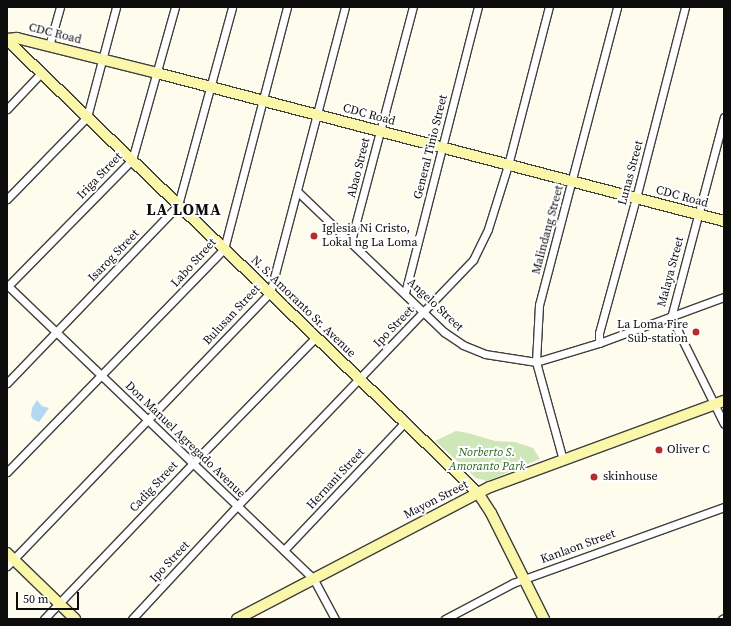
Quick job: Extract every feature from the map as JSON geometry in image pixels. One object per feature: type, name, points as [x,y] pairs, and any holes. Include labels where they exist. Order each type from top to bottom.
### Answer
[{"type":"street","points":[[49,46],[60,7]]},
{"type":"street","points":[[7,199],[87,117],[116,7]]},
{"type":"street","name":"Iriga Street","points":[[7,286],[132,160],[174,7]]},
{"type":"street","name":"Isarog Street","points":[[7,383],[178,205],[232,7]]},
{"type":"street","name":"Labo Street","points":[[7,472],[103,376],[224,249],[287,7]]},
{"type":"street","name":"Bulusan Street","points":[[9,560],[270,293],[345,7]]},
{"type":"street","name":"Abao Street","points":[[352,242],[413,7]]},
{"type":"street","name":"General Tinio Street","points":[[404,293],[443,148],[478,7]]},
{"type":"street","name":"Ipo Street","points":[[132,619],[237,506],[473,260],[488,229],[508,165],[549,7]]},
{"type":"street","name":"Malindang Street","points":[[563,460],[536,362],[539,305],[616,7]]},
{"type":"street","name":"Lunas Street","points":[[599,343],[599,333],[636,198],[685,7]]},
{"type":"street","name":"CDC Road","points":[[7,39],[17,38],[157,73],[724,221]]},
{"type":"street","name":"N. S. Amoranto Sr. Avenue","points":[[7,39],[478,493],[491,513],[544,619]]},
{"type":"street","points":[[7,109],[42,73]]},
{"type":"street","name":"Malaya Street","points":[[724,117],[671,316],[724,424]]},
{"type":"street","name":"Angelo Street","points":[[297,191],[352,242],[444,332],[463,345],[485,354],[536,362],[599,343],[724,297]]},
{"type":"street","name":"Don Manuel Agregado Avenue","points":[[7,286],[148,418],[237,506],[314,578],[335,619]]},
{"type":"street","name":"Cadig Street","points":[[44,619],[193,462],[316,338]]},
{"type":"street","name":"Mayon Street","points":[[237,619],[501,482],[724,400]]},
{"type":"street","name":"Hernani Street","points":[[284,550],[404,423]]},
{"type":"street","name":"Kanlaon Street","points":[[445,619],[524,579],[724,506]]},
{"type":"street","points":[[9,560],[59,603],[75,619]]},
{"type":"green space","name":"Norberto S. Amoranto Park","points":[[456,431],[495,441],[515,442],[533,448],[540,459],[487,481],[476,478],[435,441]]},
{"type":"water","points":[[37,400],[42,406],[49,408],[39,422],[31,416],[32,408]]},
{"type":"place","name":"Iglesia Ni Cristo, Lokal ng La Loma","points":[[314,236]]},
{"type":"place","name":"La Loma Fire Sub-station","points":[[696,332]]},
{"type":"place","name":"Oliver C","points":[[659,450]]},
{"type":"place","name":"skinhouse","points":[[594,477]]},
{"type":"district","name":"LA LOMA","points":[[184,209]]}]
